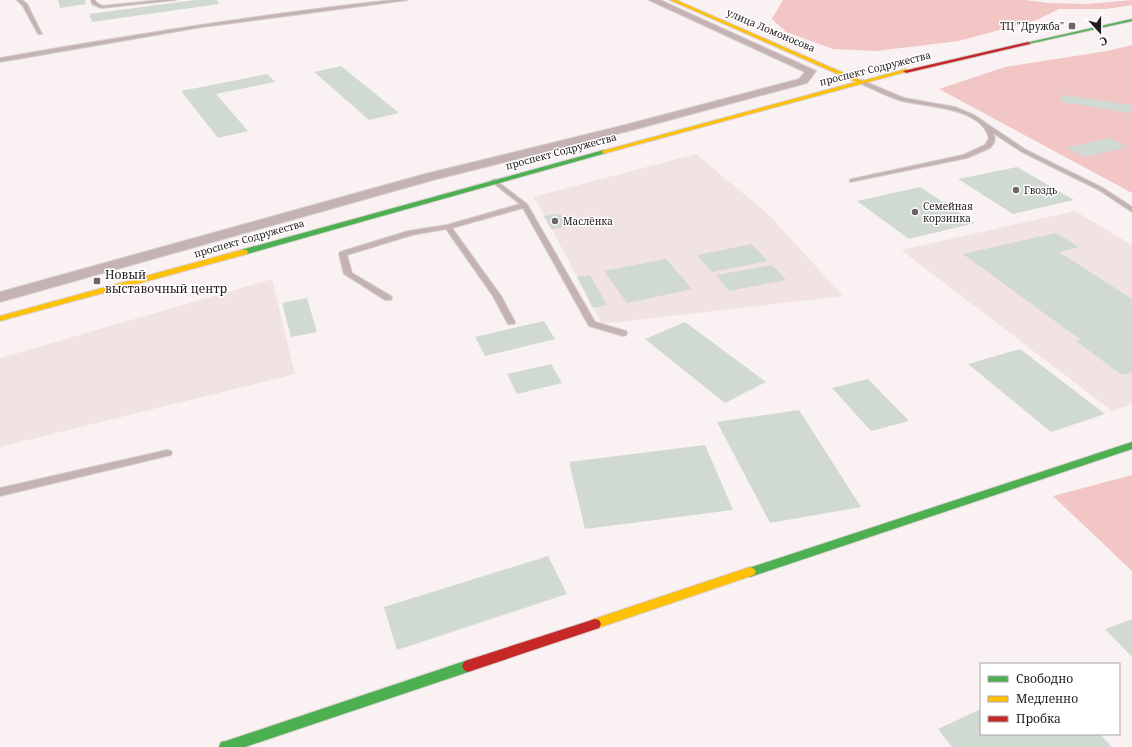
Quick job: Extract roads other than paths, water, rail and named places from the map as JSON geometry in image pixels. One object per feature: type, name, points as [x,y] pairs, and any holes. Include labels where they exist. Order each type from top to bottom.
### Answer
[{"type":"main road","name":"улица Ломоносова","points":[[672,0],[861,82]]},
{"type":"main road","name":"проспект Содружества","points":[[0,319],[494,181],[861,82],[1132,20]]},
{"type":"main road","points":[[226,747],[1132,445]]},
{"type":"street","points":[[0,296],[429,177],[632,127],[803,82],[811,70],[653,0]]},
{"type":"lane","points":[[19,0],[24,5],[40,33]]},
{"type":"lane","points":[[93,0],[94,3],[101,6],[174,0]]},
{"type":"lane","points":[[0,60],[118,38],[288,13],[406,0]]},
{"type":"lane","points":[[861,82],[903,99],[955,109],[984,123],[1024,151],[1102,189],[1132,210]]},
{"type":"lane","points":[[852,181],[965,157],[975,153],[990,145],[993,139],[992,133],[984,123]]},
{"type":"lane","points":[[494,181],[525,205],[592,324],[623,333]]},
{"type":"lane","points":[[388,298],[348,274],[342,254],[411,233],[448,227],[525,205]]},
{"type":"lane","points":[[448,227],[497,296],[511,322]]},
{"type":"lane","points":[[0,492],[167,453]]},
{"type":"place","name":"ТЦ \"Дружба\"","points":[[1072,26]]},
{"type":"place","name":"Гвоздь","points":[[1016,190]]},
{"type":"place","name":"Семейная корзинка","points":[[915,212]]},
{"type":"place","name":"Маслёнка","points":[[555,221]]},
{"type":"place","name":"Новый выставочный центр","points":[[97,281]]}]
